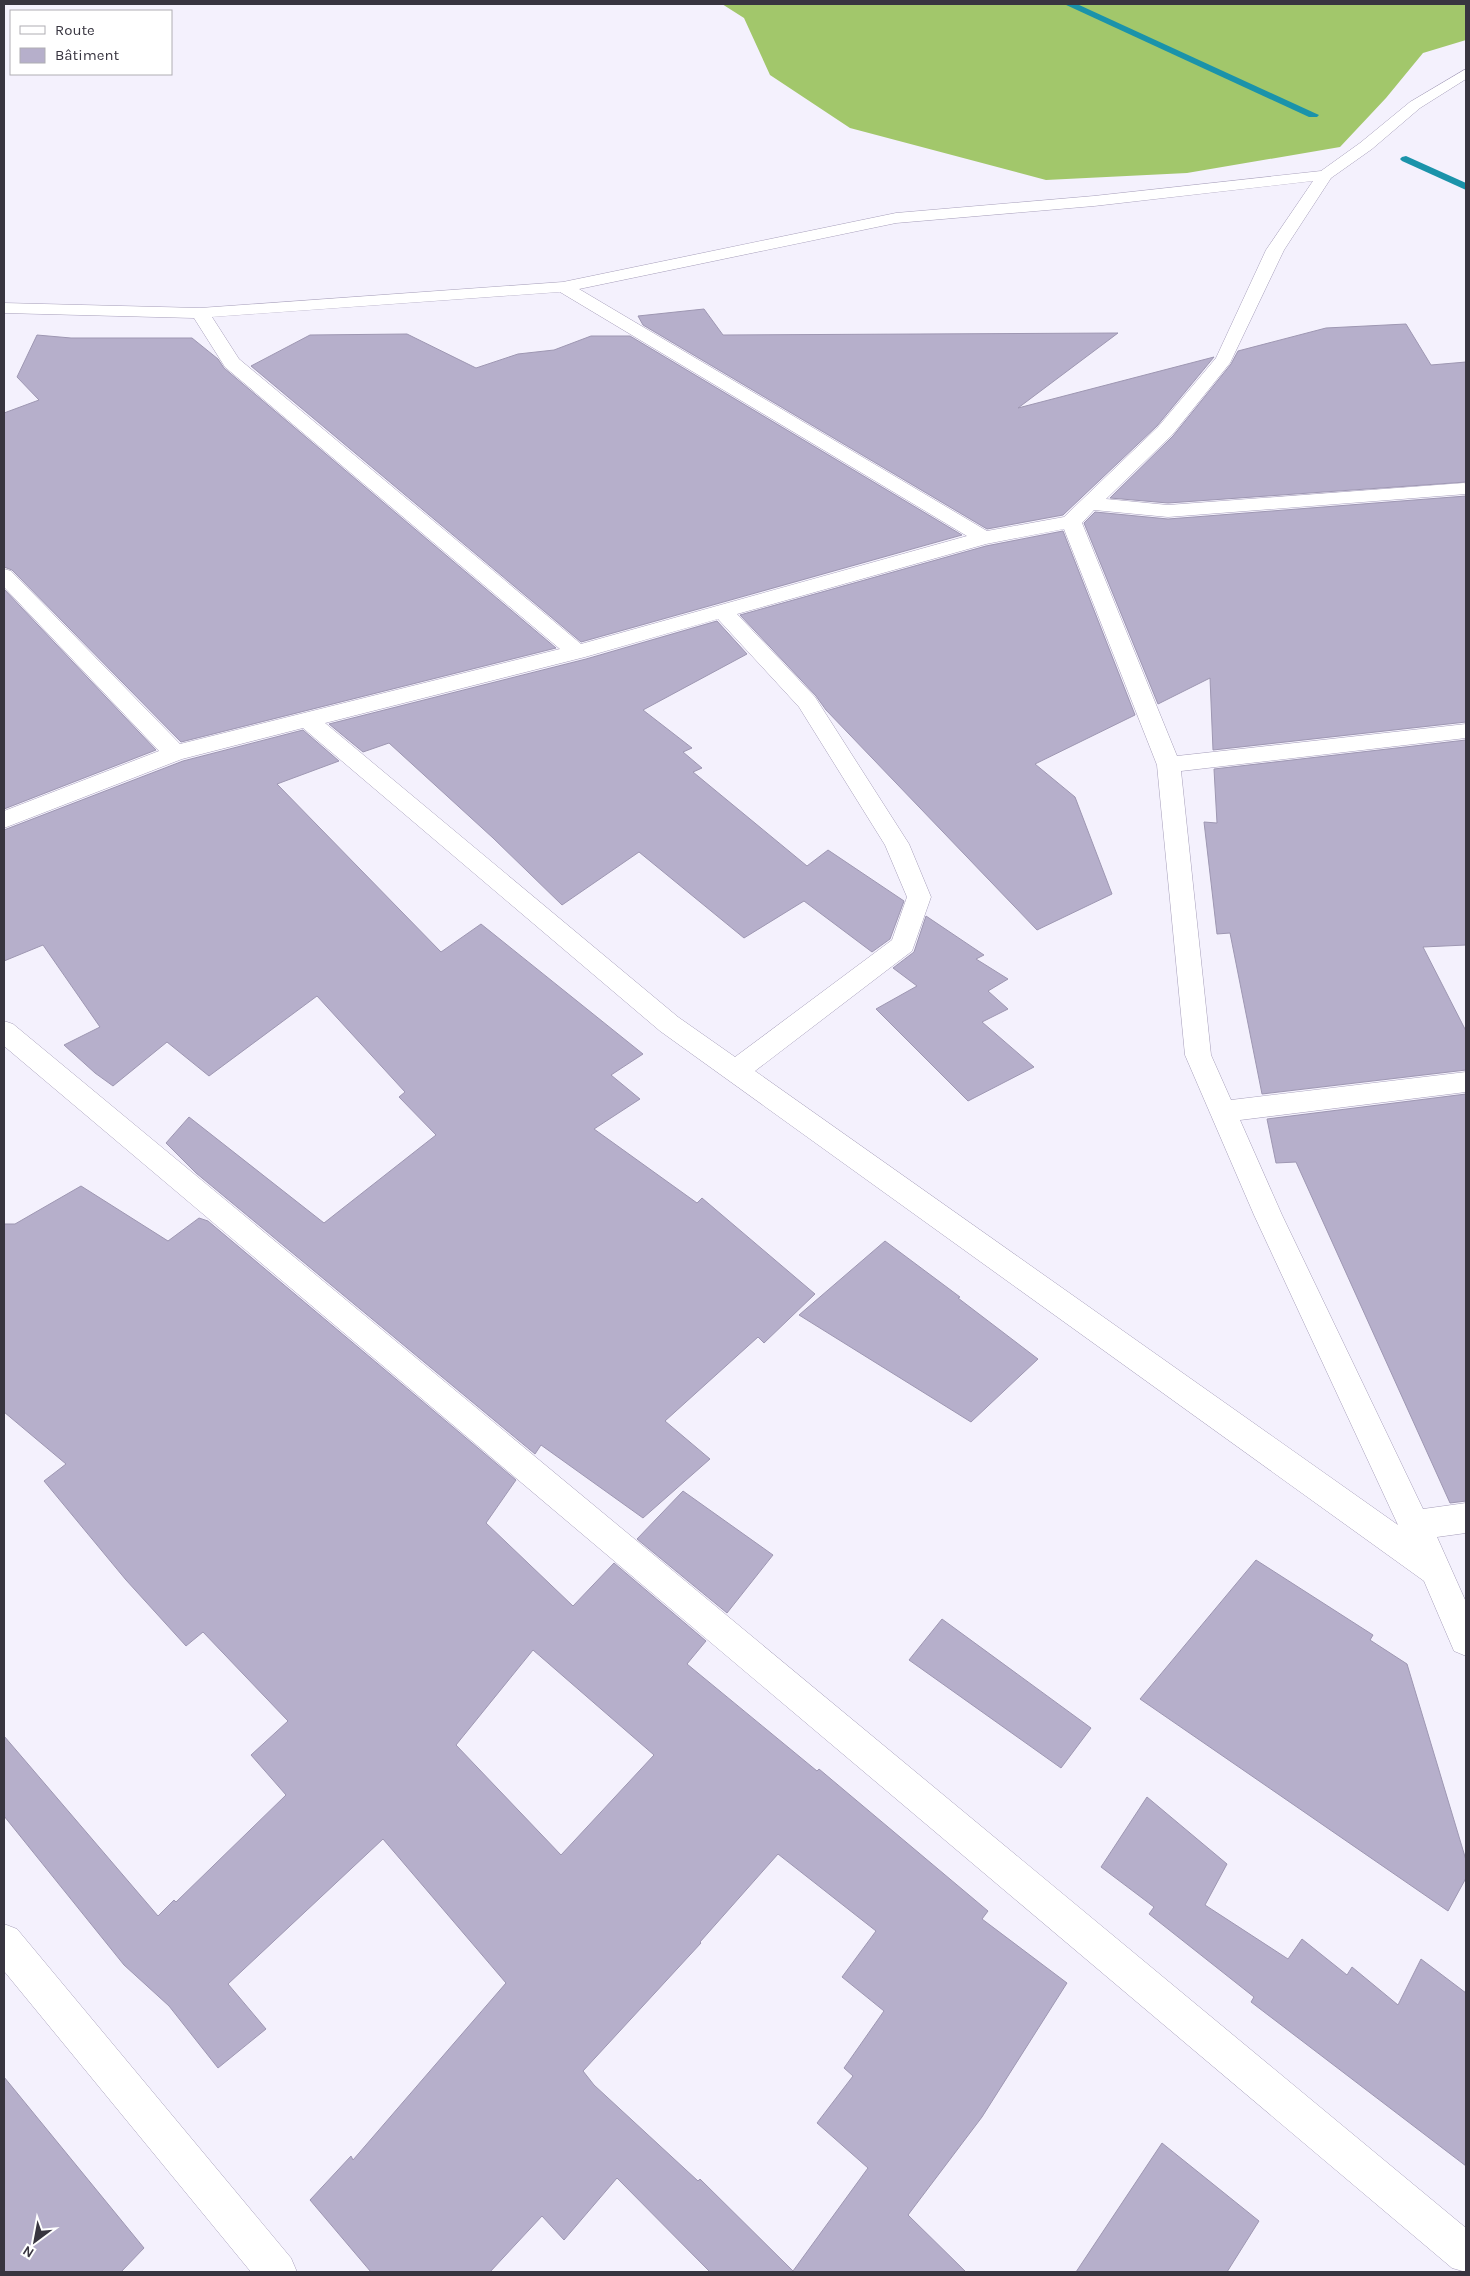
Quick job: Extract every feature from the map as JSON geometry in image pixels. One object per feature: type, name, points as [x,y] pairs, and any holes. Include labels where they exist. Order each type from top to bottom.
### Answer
[{"type":"street","points":[[4,820],[176,753],[577,652],[984,538],[1071,522],[1166,431],[1224,358],[1275,250],[1325,175],[1366,146],[1415,104],[1466,73]]},
{"type":"street","points":[[4,308],[200,313],[564,287],[896,218],[1094,201],[1325,175]]},
{"type":"street","points":[[564,287],[984,538]]},
{"type":"street","points":[[200,313],[232,363],[577,652]]},
{"type":"street","points":[[1089,504],[1168,511],[1464,488]]},
{"type":"street","points":[[1071,522],[1169,765],[1198,1054],[1268,1215],[1436,1570],[1466,1640]]},
{"type":"street","points":[[4,575],[176,753]]},
{"type":"street","points":[[722,610],[807,702],[897,844],[919,897],[902,945],[736,1071]]},
{"type":"street","points":[[309,721],[669,1024],[1436,1570]]},
{"type":"street","points":[[1169,765],[1466,731]]},
{"type":"street","points":[[4,1031],[1466,2254]]},
{"type":"street","points":[[1223,1112],[1466,1082]]},
{"type":"street","points":[[1415,1525],[1466,1518]]},
{"type":"street","points":[[4,1942],[278,2272]]},
{"type":"green space","points":[[722,4],[1466,4],[1466,40],[1423,53],[1386,98],[1340,147],[1187,173],[1046,180],[850,128],[770,75],[744,18]]},
{"type":"building","points":[[704,309],[723,335],[1118,333],[1018,408],[1214,357],[1157,426],[1063,515],[987,529],[643,325],[638,316]]},
{"type":"building","points":[[1406,324],[1431,365],[1466,362],[1466,482],[1168,503],[1110,498],[1173,436],[1231,364],[1238,351],[1326,328]]},
{"type":"building","points":[[407,334],[476,368],[518,354],[554,350],[591,336],[630,336],[962,535],[581,642],[251,366],[310,335]]},
{"type":"building","points":[[37,335],[71,338],[192,338],[218,359],[224,368],[556,648],[181,742],[12,570],[4,567],[4,413],[39,400],[17,377]]},
{"type":"building","points":[[1466,496],[1466,722],[1213,750],[1210,678],[1158,704],[1084,523],[1095,512],[1168,519]]},
{"type":"building","points":[[1063,531],[1135,715],[1035,764],[1075,797],[1112,894],[1037,930],[826,710],[816,696],[740,615],[986,546]]},
{"type":"building","points":[[4,589],[156,750],[4,809]]},
{"type":"building","points":[[717,621],[747,654],[643,710],[692,748],[683,752],[702,768],[693,772],[807,866],[828,850],[904,901],[890,939],[872,952],[804,901],[744,938],[639,852],[562,905],[493,838],[389,743],[363,752],[329,724],[586,659]]},
{"type":"building","points":[[303,730],[339,761],[277,784],[441,952],[481,924],[643,1054],[611,1075],[640,1099],[594,1129],[697,1203],[702,1198],[815,1294],[764,1343],[758,1337],[665,1421],[710,1459],[643,1518],[541,1445],[535,1454],[196,1173],[166,1143],[189,1117],[324,1223],[436,1135],[399,1097],[405,1092],[317,996],[209,1076],[167,1042],[113,1086],[95,1073],[64,1045],[100,1027],[43,945],[4,961],[4,830],[183,761]]},
{"type":"building","points":[[1466,740],[1466,945],[1423,947],[1466,1031],[1466,1070],[1262,1094],[1230,933],[1217,934],[1204,822],[1217,823],[1214,769]]},
{"type":"building","points":[[926,916],[984,955],[976,959],[1008,979],[988,991],[1008,1009],[982,1022],[1034,1067],[968,1101],[876,1009],[917,986],[893,968],[914,952]]},
{"type":"building","points":[[1466,1094],[1466,1501],[1450,1503],[1296,1162],[1276,1163],[1267,1119]]},
{"type":"building","points":[[81,1186],[168,1241],[199,1218],[208,1221],[516,1480],[486,1523],[573,1606],[614,1563],[706,1641],[687,1664],[817,1771],[819,1769],[988,1911],[982,1919],[1067,1983],[982,2117],[908,2215],[966,2272],[710,2272],[617,2178],[564,2240],[542,2216],[490,2272],[371,2272],[310,2200],[351,2156],[353,2160],[506,1983],[383,1839],[228,1984],[266,2029],[218,2068],[169,2006],[124,1965],[4,1816],[4,1736],[158,1916],[174,1900],[176,1902],[286,1795],[251,1755],[288,1721],[203,1632],[186,1646],[126,1580],[44,1481],[66,1464],[4,1412],[4,1224],[15,1224]],"holes":[[[533,1650],[654,1755],[561,1855],[456,1745]],[[778,1854],[876,1931],[842,1977],[884,2011],[844,2068],[853,2076],[817,2123],[868,2168],[793,2271],[700,2179],[698,2181],[594,2085],[583,2071],[701,1943]]]},
{"type":"building","points":[[885,1241],[1038,1359],[971,1422],[799,1315]]},
{"type":"building","points":[[683,1491],[773,1555],[727,1613],[637,1539]]},
{"type":"building","points":[[1256,1560],[1373,1635],[1370,1640],[1407,1664],[1466,1860],[1466,1878],[1448,1911],[1140,1699]]},
{"type":"building","points":[[942,1619],[1091,1728],[1061,1768],[909,1660]]},
{"type":"building","points":[[1147,1797],[1227,1864],[1205,1905],[1288,1959],[1302,1939],[1347,1975],[1352,1967],[1398,2005],[1421,1959],[1466,1993],[1466,2166],[1251,2002],[1254,1997],[1149,1914],[1154,1907],[1101,1867]]},
{"type":"building","points":[[4,2077],[144,2248],[121,2272],[4,2272]]},
{"type":"building","points":[[1162,2143],[1259,2221],[1227,2272],[1076,2272]]},
{"type":"waterway","points":[[1069,4],[1313,115]]},
{"type":"waterway","points":[[1406,159],[1466,187]]}]
